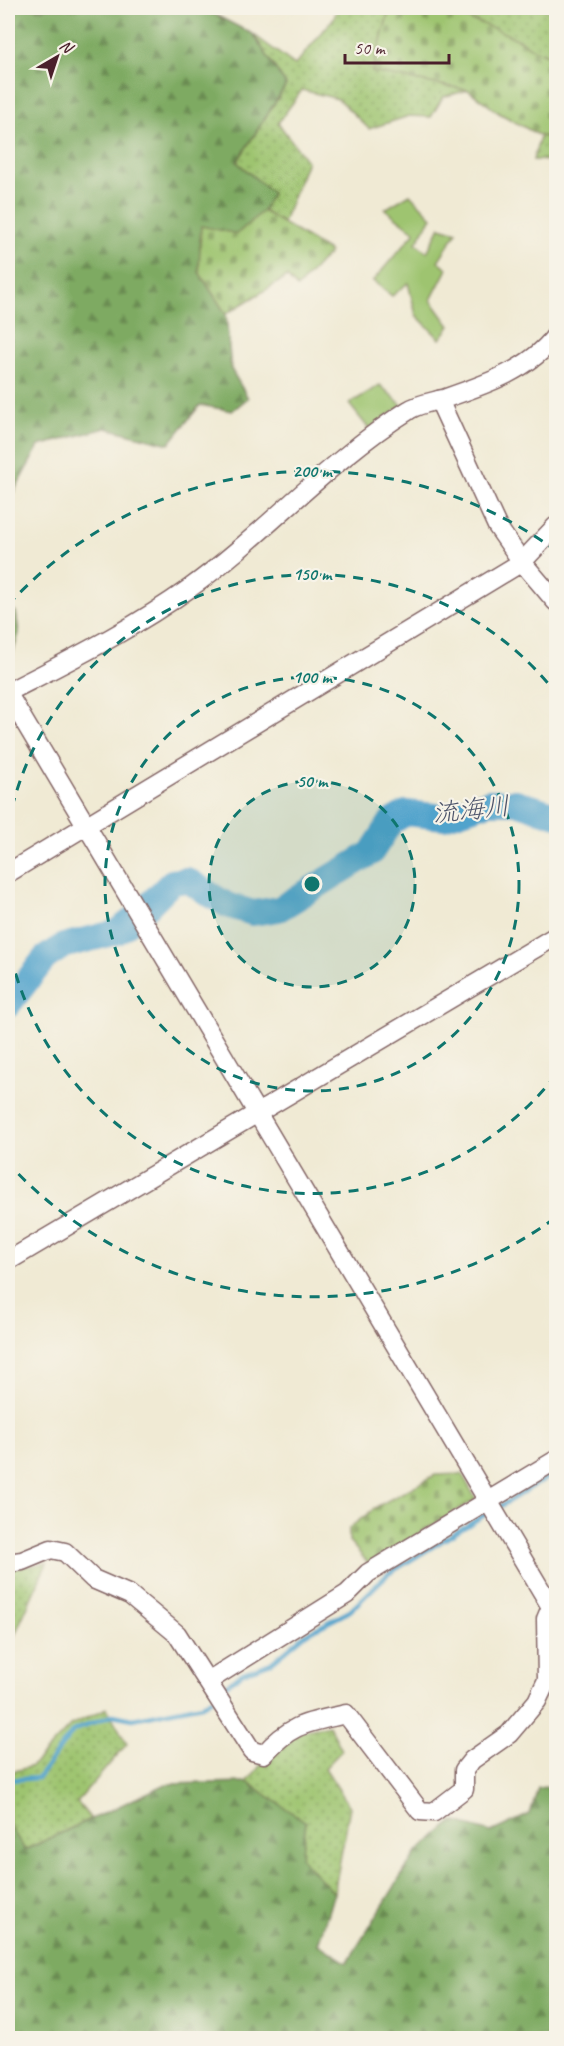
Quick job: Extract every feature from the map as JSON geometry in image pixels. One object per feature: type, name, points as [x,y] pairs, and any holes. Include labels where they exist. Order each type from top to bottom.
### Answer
[{"type":"street","points":[[8,1563],[22,1561],[51,1549],[65,1552],[93,1579],[130,1595],[177,1634],[252,1751],[264,1754],[281,1735],[298,1725],[346,1714],[420,1810],[434,1812],[464,1789],[464,1770],[472,1760],[509,1734],[537,1701],[547,1680],[546,1619],[554,1607],[8,693],[113,637],[190,588],[278,516],[344,456],[411,408],[439,400],[511,372],[546,349],[556,335]]},
{"type":"street","points":[[439,400],[497,526],[522,562],[556,602]]},
{"type":"street","points":[[8,873],[522,562],[556,526]]},
{"type":"street","points":[[8,1262],[556,936]]},
{"type":"street","points":[[208,1680],[347,1594],[368,1573],[556,1460]]},
{"type":"green space","points":[[421,7],[454,14],[515,38],[538,51],[556,56],[556,138],[540,136],[499,113],[468,90],[372,72],[390,8]]},
{"type":"green space","points":[[8,8],[202,8],[253,34],[286,85],[237,162],[272,193],[263,211],[237,234],[201,227],[199,272],[226,314],[231,369],[248,398],[232,411],[200,405],[169,444],[106,428],[39,446],[8,502]]},
{"type":"green space","points":[[338,8],[390,8],[372,72],[468,90],[443,97],[431,117],[409,116],[369,129],[338,99],[302,90],[278,123],[307,161],[283,223],[263,211],[272,193],[237,162],[286,85],[253,34],[295,65],[333,19]]},
{"type":"green space","points":[[447,8],[542,8],[556,14],[556,56],[538,53],[499,113],[487,103],[515,39],[442,11]]},
{"type":"green space","points":[[540,136],[556,138],[556,161],[533,160]]},
{"type":"green space","points":[[410,194],[432,217],[416,243],[427,252],[440,227],[457,232],[438,261],[447,269],[431,300],[450,326],[440,339],[416,315],[408,283],[392,296],[373,281],[415,232],[385,209]]},
{"type":"green space","points":[[263,211],[330,252],[297,288],[287,277],[226,314],[199,272],[201,226],[237,234]]},
{"type":"green space","points":[[380,385],[402,405],[369,429],[349,404]]},
{"type":"green space","points":[[8,606],[16,612],[19,633],[8,669]]},
{"type":"green space","points":[[462,1474],[476,1499],[369,1564],[349,1541],[349,1528],[378,1506],[435,1475]]},
{"type":"green space","points":[[47,1563],[8,1650],[8,1569]]},
{"type":"green space","points":[[107,1708],[127,1744],[77,1802],[91,1819],[24,1850],[8,1823],[8,1773],[32,1766],[71,1725]]},
{"type":"green space","points":[[329,1725],[342,1750],[325,1768],[350,1807],[334,1893],[300,1858],[306,1822],[247,1782],[285,1735]]},
{"type":"green space","points":[[247,1782],[306,1822],[301,1858],[334,1893],[318,1944],[347,1963],[415,1854],[453,1821],[491,1832],[530,1814],[538,1788],[556,1786],[556,2038],[8,2038],[8,1823],[25,1850],[166,1784]]},
{"type":"waterway","points":[[551,360],[556,365]]},
{"type":"waterway","name":"流海川","points":[[8,1005],[45,958],[63,946],[117,932],[139,915],[172,882],[187,880],[227,905],[253,913],[279,909],[371,853],[391,822],[406,813],[444,817],[489,802],[516,802],[556,815]]},
{"type":"waterway","points":[[499,1507],[556,1472]]},
{"type":"waterway","points":[[222,1688],[243,1673],[271,1663],[306,1634],[350,1611],[388,1574],[486,1514]]},
{"type":"waterway","points":[[8,1780],[38,1778],[73,1731],[113,1715],[133,1719],[202,1705],[212,1699]]}]
